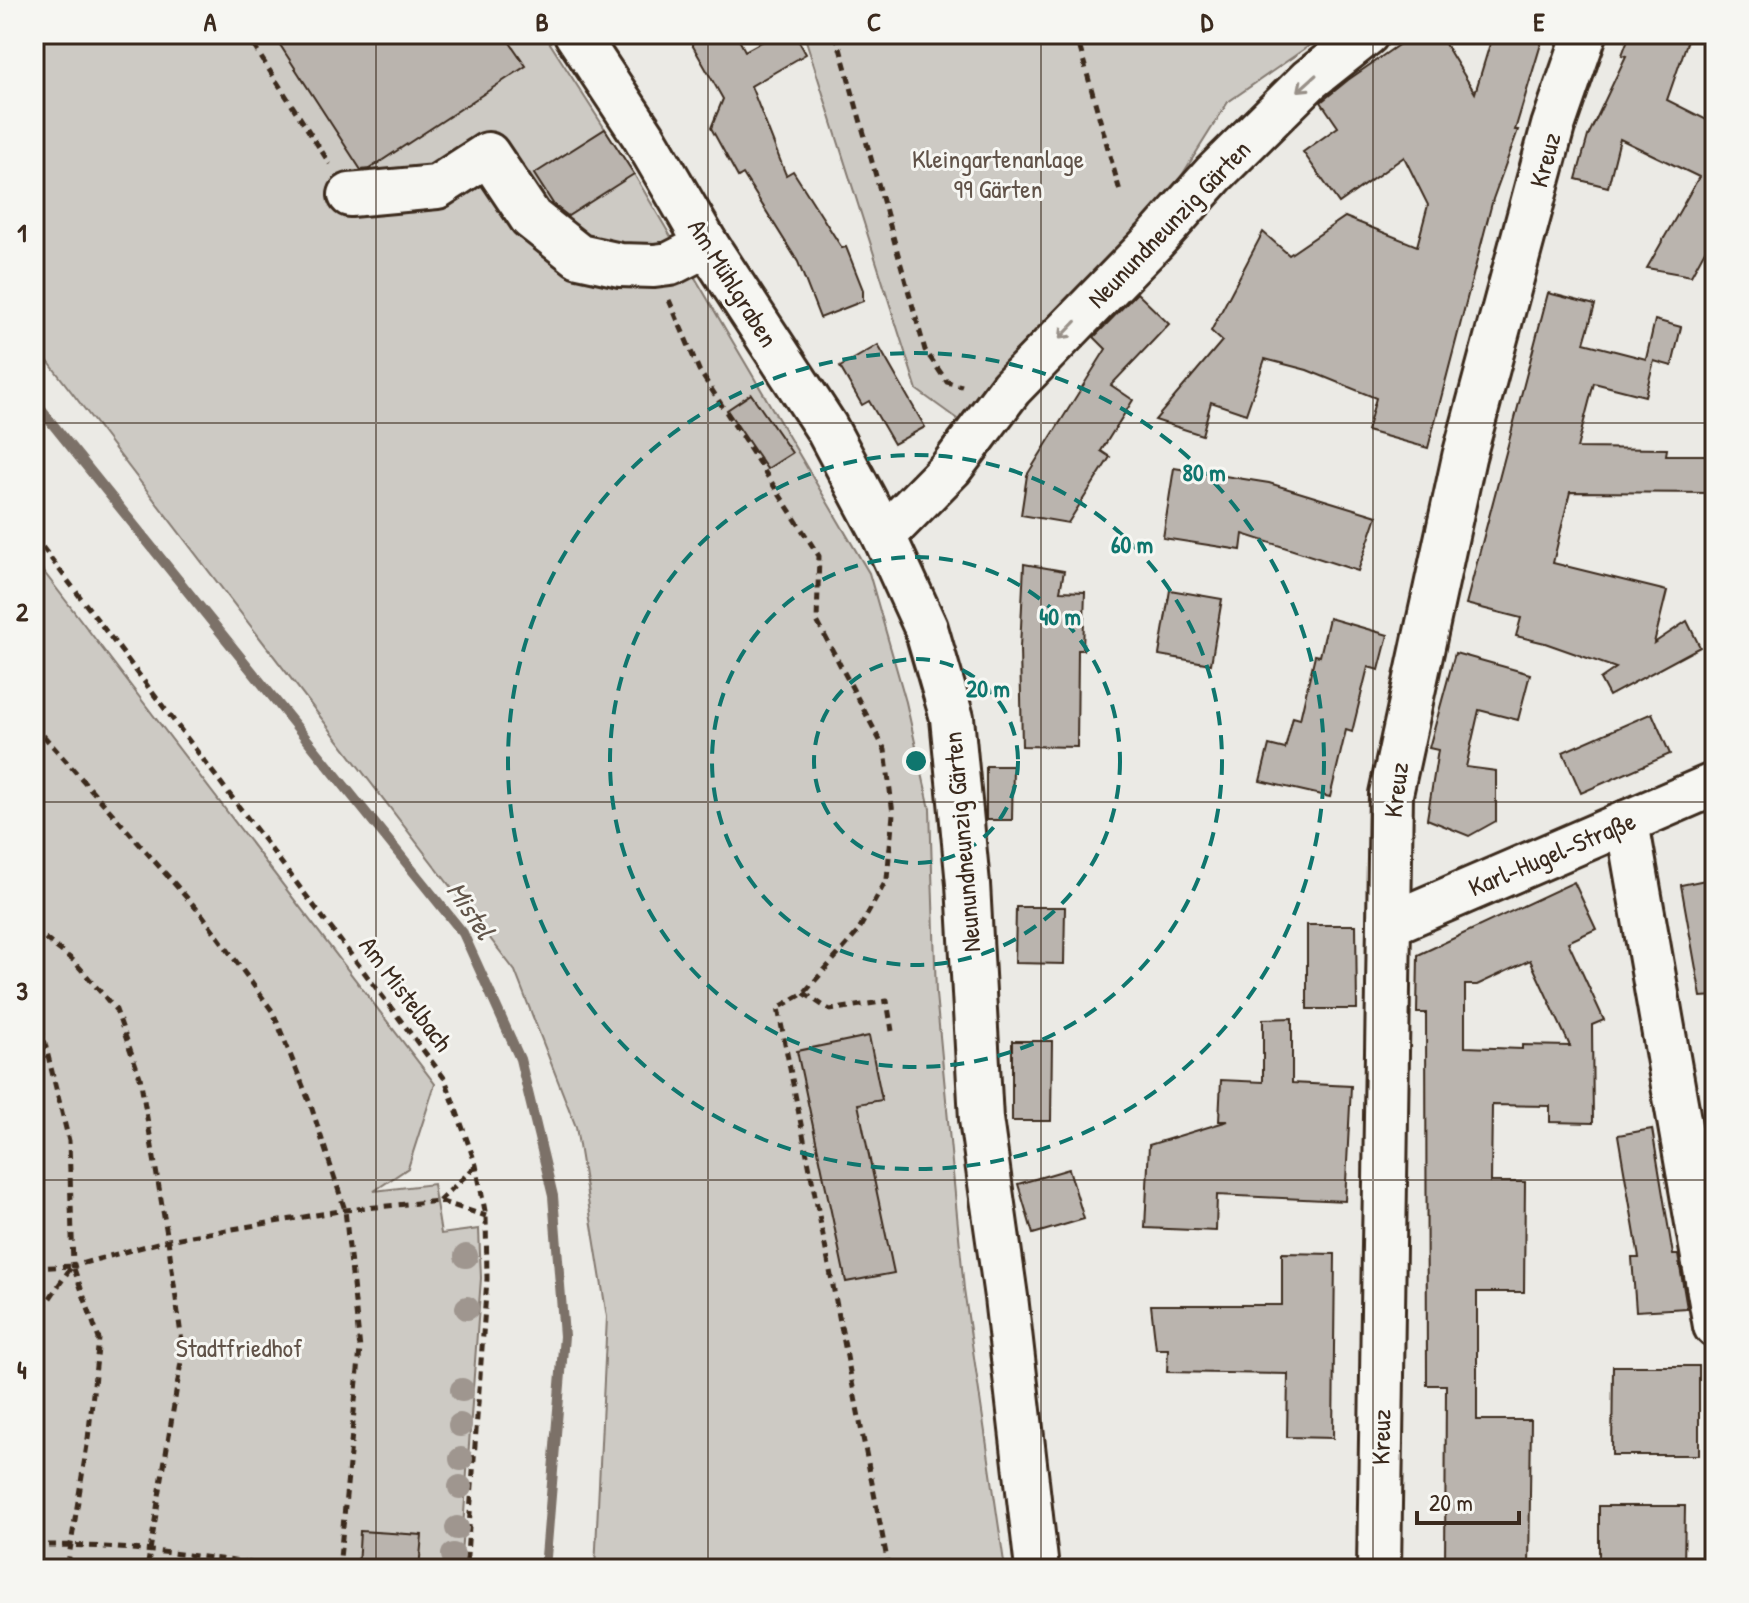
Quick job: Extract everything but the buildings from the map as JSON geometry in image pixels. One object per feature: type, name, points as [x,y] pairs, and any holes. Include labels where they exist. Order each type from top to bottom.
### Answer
[{"type":"street","name":"Am Mühlgraben","points":[[576,34],[644,137],[707,245],[826,427],[884,536]]},
{"type":"street","name":"Neunundneunzig Gärten","points":[[1037,1569],[1006,1297],[981,1119],[968,884],[952,718],[926,628],[884,536],[951,468],[1011,388],[1155,240],[1214,174],[1309,80],[1367,34]]},
{"type":"street","name":"Kreuz","points":[[1379,1569],[1391,794],[1460,472],[1553,126],[1585,34]]},
{"type":"street","points":[[350,195],[437,187],[488,154],[531,218],[579,256],[620,265],[654,266],[670,264],[707,245]]},
{"type":"street","name":"Karl-Hugel-Straße","points":[[1390,924],[1715,784]]},
{"type":"street","points":[[1627,822],[1715,1326]]},
{"type":"path","points":[[246,34],[350,195]]},
{"type":"path","points":[[836,34],[925,350],[947,382],[962,386]]},
{"type":"path","points":[[1076,34],[1121,195]]},
{"type":"path","points":[[654,266],[699,370],[819,556],[817,621],[885,750],[893,814],[887,879],[857,933],[804,993],[778,1008],[889,1569]]},
{"type":"path","name":"Am Mistelbach","points":[[34,536],[445,1079],[476,1165],[486,1216],[487,1279],[466,1569]]},
{"type":"path","points":[[34,725],[203,916],[273,1012],[311,1106],[345,1210],[360,1349],[339,1569]]},
{"type":"path","points":[[34,930],[74,961],[116,1010],[140,1077],[183,1350],[147,1569]]},
{"type":"path","points":[[804,993],[830,1010],[887,1001],[892,1031]]},
{"type":"path","points":[[34,1017],[39,1019],[69,1141],[73,1266],[99,1339],[67,1569]]},
{"type":"path","points":[[439,1201],[476,1165]]},
{"type":"path","points":[[34,1268],[73,1266],[168,1240],[345,1210],[439,1201],[486,1216]]},
{"type":"path","points":[[34,1321],[73,1266]]},
{"type":"path","points":[[34,1545],[72,1544],[150,1550],[291,1569]]},
{"type":"green space","points":[[34,34],[544,34],[634,174],[869,573],[906,702],[930,809],[936,994],[964,1289],[1005,1569],[595,1569],[607,1317],[576,1127],[515,971],[34,343]]},
{"type":"green space","name":"Kleingartenanlage 99 Gärten","points":[[804,34],[1326,34],[1228,102],[1155,218],[1050,318],[964,424],[917,390]]},
{"type":"green space","name":"Stadtfriedhof","points":[[34,559],[435,1084],[408,1168],[374,1191],[433,1184],[441,1234],[479,1229],[481,1278],[460,1569],[34,1569]]},
{"type":"waterway","name":"Mistel","points":[[34,401],[463,933],[520,1059],[553,1196],[564,1336],[545,1569]]}]
